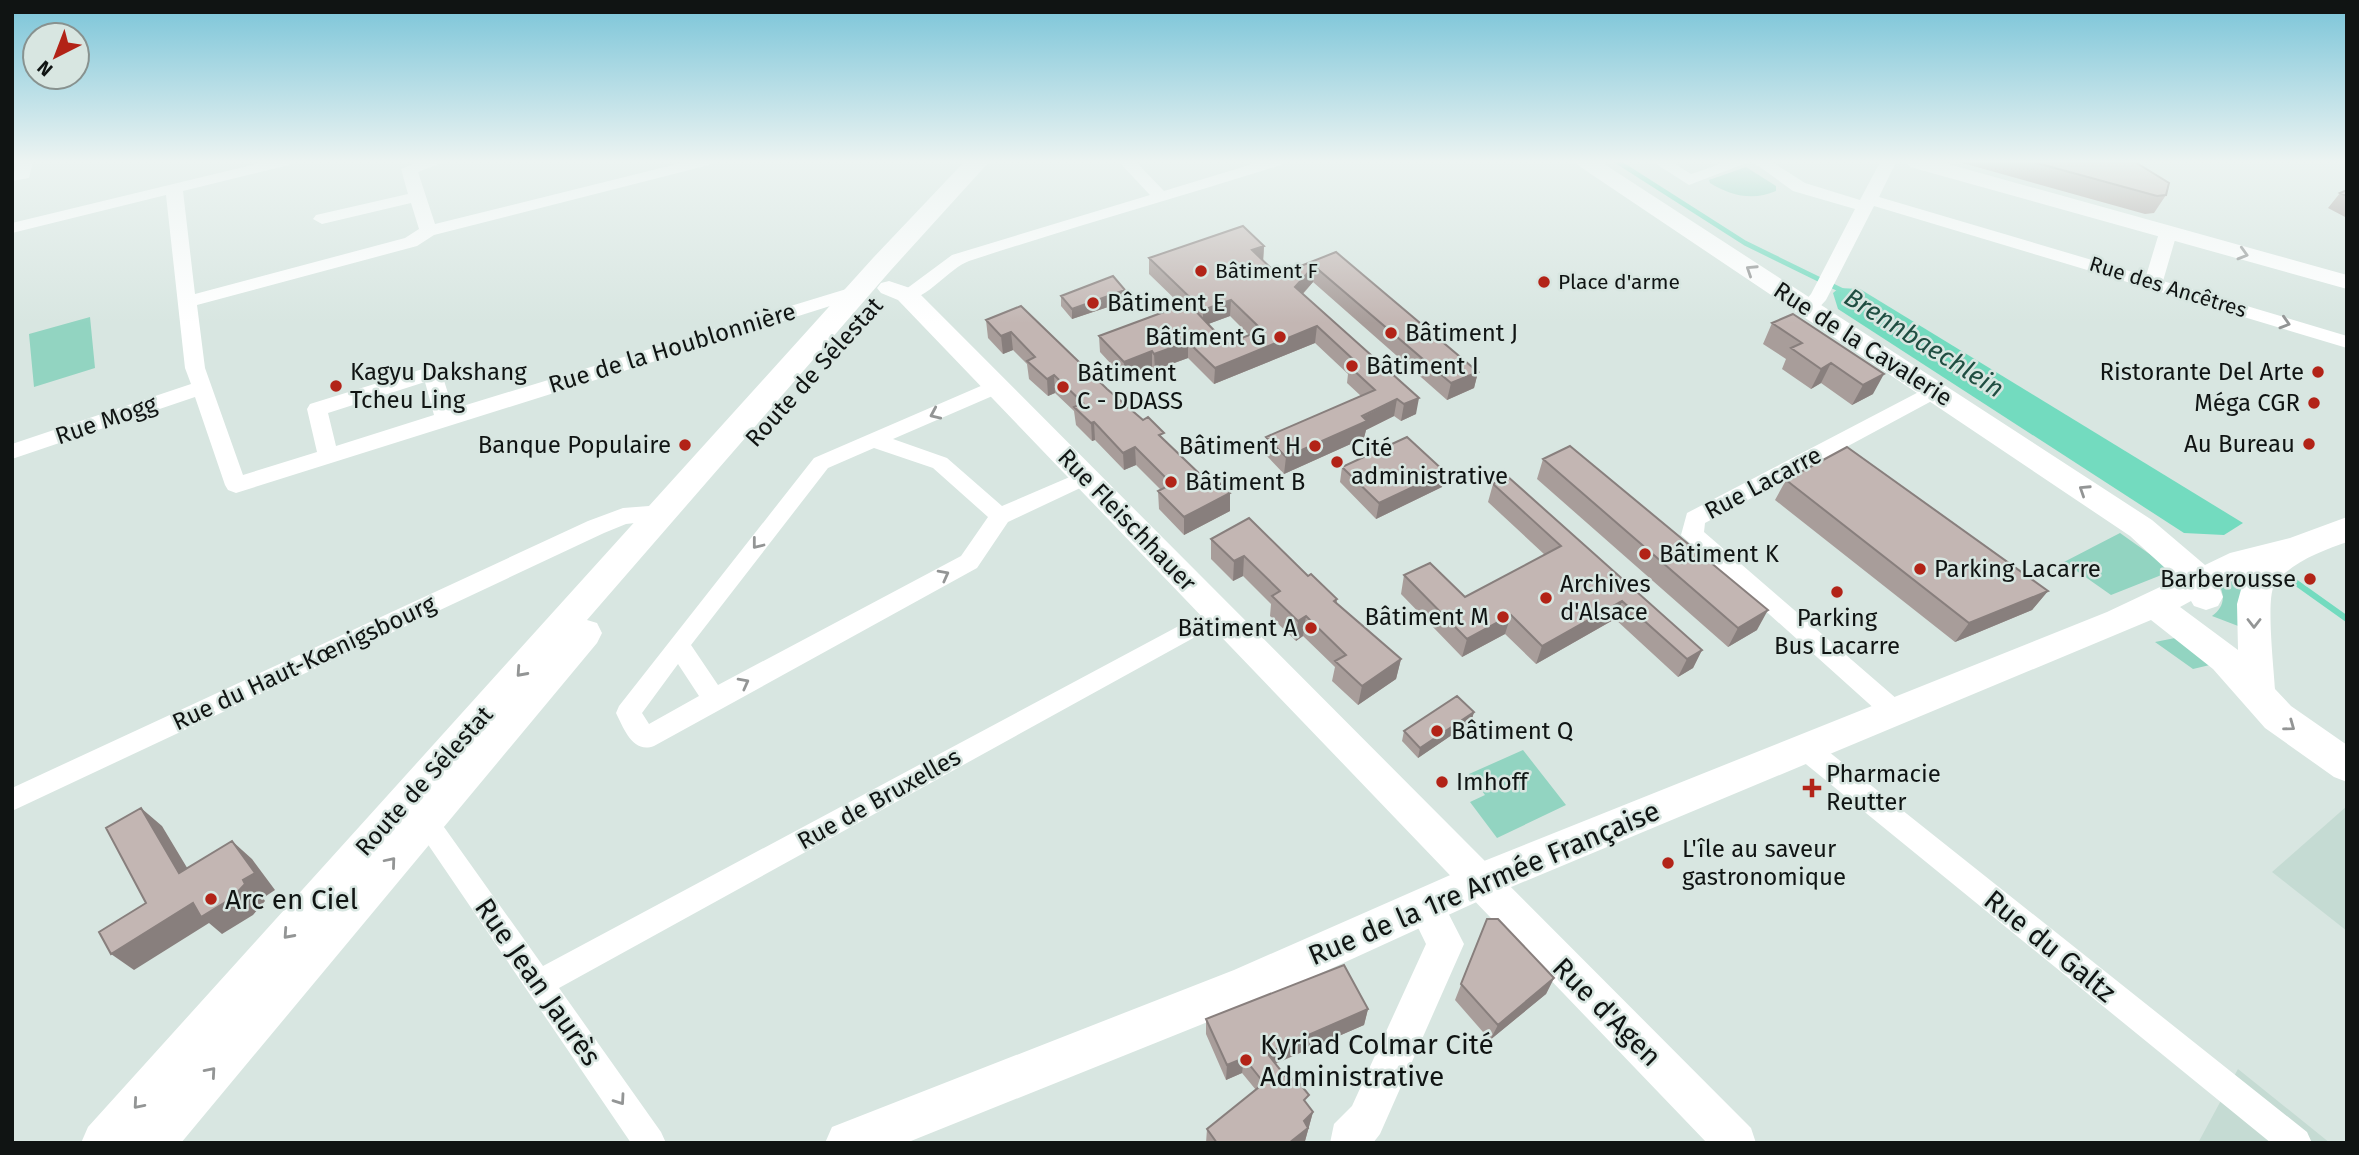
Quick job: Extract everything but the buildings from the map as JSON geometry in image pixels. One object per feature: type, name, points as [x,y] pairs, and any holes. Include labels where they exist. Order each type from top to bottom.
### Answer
[{"type":"main road","name":"Route de Sélestat","points":[[885,291],[939,216]]},
{"type":"main road","name":"Route de Sélestat","points":[[104,1143],[661,523],[885,291],[950,216]]},
{"type":"main road","name":"Rue de la Cavalerie","points":[[1673,216],[1813,302],[1934,391],[2141,528],[2200,580]]},
{"type":"main road","name":"Route de Sélestat","points":[[150,1143],[425,821],[661,523]]},
{"type":"main road","name":"Rue de la Cavalerie","points":[[2141,528],[2194,550],[2242,562]]},
{"type":"main road","points":[[2119,621],[2242,562],[2296,548],[2347,529]]},
{"type":"main road","points":[[2257,696],[2253,604],[2258,581],[2296,548]]},
{"type":"main road","points":[[2119,621],[2165,614],[2203,604],[2206,589],[2200,580]]},
{"type":"main road","points":[[2165,614],[2225,659],[2278,717],[2347,766]]},
{"type":"main road","name":"Rue de la 1re Armée Française","points":[[848,1143],[1198,1005],[1426,908],[1478,882],[2119,621]]},
{"type":"street","points":[[12,228],[62,216]]},
{"type":"street","points":[[177,216],[186,302],[201,388]]},
{"type":"street","points":[[321,219],[334,216]]},
{"type":"street","points":[[423,216],[428,231]]},
{"type":"street","points":[[186,302],[411,242],[428,231],[485,216]]},
{"type":"street","name":"Rue de la Houblonnière","points":[[201,388],[236,485],[694,340],[885,291],[958,259],[1102,216]]},
{"type":"street","points":[[1813,302],[1859,216]]},
{"type":"street","name":"Rue des Ancêtres","points":[[1915,216],[2153,283],[2347,342]]},
{"type":"street","points":[[2108,216],[2347,282]]},
{"type":"street","points":[[2153,283],[2168,233]]},
{"type":"street","name":"Rue Fleischhauer","points":[[885,291],[997,386],[1478,882]]},
{"type":"street","points":[[328,456],[317,409],[433,373],[445,419]]},
{"type":"street","points":[[997,386],[821,463],[628,713],[645,739],[969,562],[1000,516],[1086,477]]},
{"type":"street","name":"Rue Mogg","points":[[12,452],[201,388]]},
{"type":"street","name":"Rue Lacarre","points":[[1896,713],[1692,535],[1695,519],[1934,391]]},
{"type":"street","points":[[873,440],[940,463],[1000,516]]},
{"type":"street","name":"Rue du Haut-Kœnigsbourg","points":[[12,800],[596,527],[623,516],[661,523]]},
{"type":"street","points":[[596,527],[617,529],[661,523]]},
{"type":"street","name":"Rue de Bruxelles","points":[[539,984],[1218,614]]},
{"type":"street","points":[[678,645],[714,699]]},
{"type":"street","name":"Rue du Galtz","points":[[1805,748],[2295,1143]]},
{"type":"street","name":"Rue Jean Jaurès","points":[[425,821],[650,1143]]},
{"type":"street","name":"Rue d'Agen","points":[[1478,882],[1736,1143]]},
{"type":"street","points":[[1356,1137],[1445,944],[1426,908]]},
{"type":"shaded area","points":[[90,317],[95,368],[34,387],[29,334]]},
{"type":"shaded area","points":[[2120,533],[2165,565],[2164,574],[2111,595],[2064,562]]},
{"type":"shaded area","points":[[2251,569],[2246,629],[2212,616],[2222,601],[2218,583]]},
{"type":"shaded area","points":[[2180,637],[2214,664],[2193,669],[2155,642]]},
{"type":"shaded area","points":[[1523,750],[1566,805],[1497,838],[1470,802],[1485,795],[1469,774]]},
{"type":"shaded area","points":[[2347,806],[2347,931],[2272,872]]},
{"type":"shaded area","points":[[2238,1069],[2330,1143],[2198,1143]]},
{"type":"water","points":[[1839,288],[1860,289],[2243,523],[2224,535],[2184,533],[1838,309],[1833,293]]},
{"type":"waterway","name":"Brennbaechlein","points":[[1703,216],[1745,243],[1843,291]]},
{"type":"waterway","name":"Brennbaechlein","points":[[2288,577],[2347,619]]},
{"type":"place","name":"Bâtiment F","points":[[1201,271]]},
{"type":"place","name":"Place d'arme","points":[[1544,282]]},
{"type":"place","name":"Bâtiment E","points":[[1093,303]]},
{"type":"place","name":"Bâtiment J","points":[[1391,333]]},
{"type":"place","name":"Bâtiment G","points":[[1280,337]]},
{"type":"place","name":"Bâtiment I","points":[[1352,366]]},
{"type":"place","name":"Ristorante Del Arte","points":[[2318,372]]},
{"type":"place","name":"Kagyu Dakshang Tcheu Ling","points":[[336,386]]},
{"type":"place","name":"Bâtiment C - DDASS","points":[[1063,387]]},
{"type":"place","name":"Méga CGR","points":[[2314,403]]},
{"type":"place","name":"Au Bureau","points":[[2309,444]]},
{"type":"place","name":"Banque Populaire","points":[[685,445]]},
{"type":"place","name":"Bâtiment H","points":[[1315,446]]},
{"type":"place","name":"Cité administrative","points":[[1337,462]]},
{"type":"place","name":"Bâtiment B","points":[[1171,482]]},
{"type":"place","name":"Bâtiment K","points":[[1645,554]]},
{"type":"place","name":"Parking Lacarre","points":[[1920,569]]},
{"type":"place","name":"Barberousse","points":[[2310,579]]},
{"type":"place","name":"Parking Bus Lacarre","points":[[1837,592]]},
{"type":"place","name":"Archives d'Alsace","points":[[1546,598]]},
{"type":"place","name":"Bâtiment M","points":[[1503,617]]},
{"type":"place","name":"Bätiment A","points":[[1311,628]]},
{"type":"place","name":"Bâtiment Q","points":[[1437,731]]},
{"type":"place","name":"Imhoff","points":[[1442,782]]},
{"type":"place","name":"Pharmacie Reutter","points":[[1812,788]]},
{"type":"place","name":"L'île au saveur gastronomique","points":[[1668,863]]},
{"type":"place","name":"Arc en Ciel","points":[[211,899]]},
{"type":"place","name":"Kyriad Colmar Cité Administrative","points":[[1246,1060]]}]
